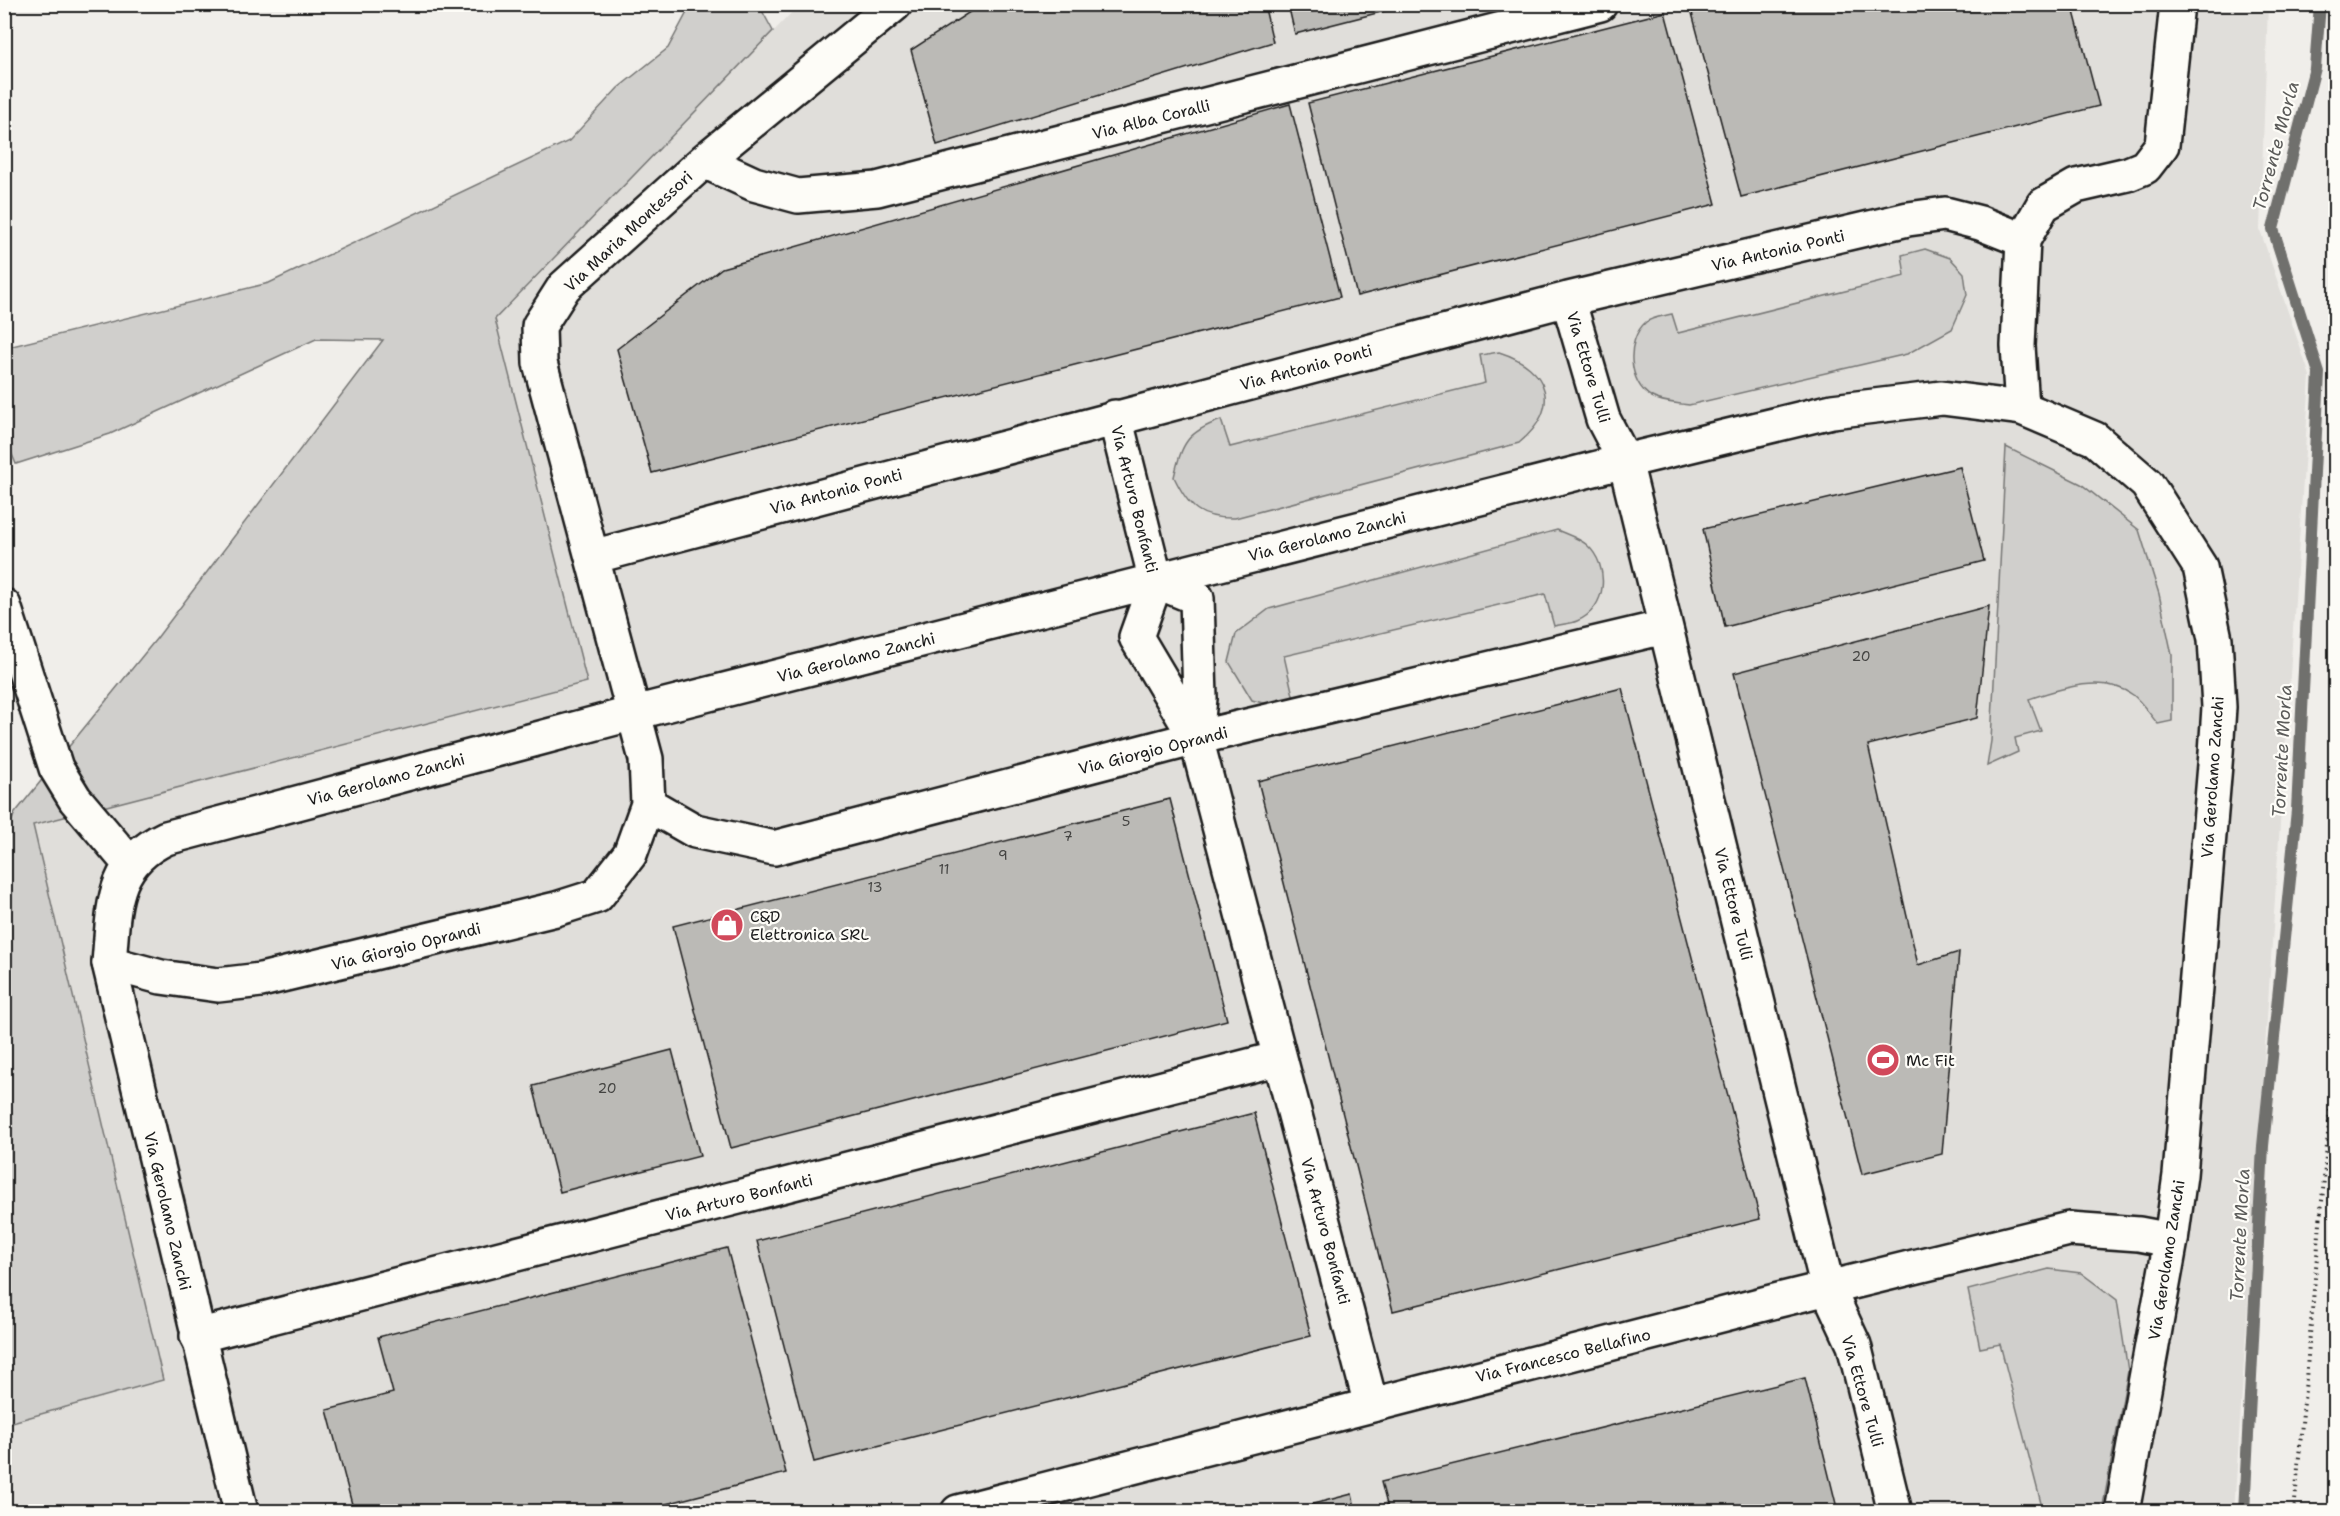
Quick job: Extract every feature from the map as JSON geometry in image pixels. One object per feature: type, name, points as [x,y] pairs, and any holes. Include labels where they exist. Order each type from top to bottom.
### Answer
[{"type":"street","name":"Via Maria Montessori","points":[[634,713],[540,363],[539,326],[564,287],[704,161],[895,4]]},
{"type":"street","name":"Via Alba Coralli","points":[[704,161],[754,184],[798,196],[877,189],[1600,4]]},
{"type":"street","points":[[2022,408],[2018,346],[2023,240],[2043,205],[2076,186],[2128,174],[2145,167],[2162,145],[2177,4]]},
{"type":"street","name":"Via Antonia Ponti","points":[[592,557],[1568,299],[1897,222],[1945,214],[2023,240]]},
{"type":"street","name":"Via Ettore Tulli","points":[[1568,299],[1603,418],[1625,461],[1828,1289],[1854,1345],[1895,1512]]},
{"type":"street","name":"Via Gerolamo Zanchi","points":[[241,1512],[109,963],[114,904],[130,864],[146,847],[166,838],[634,713],[1625,461],[1832,411],[1942,398],[2022,408],[2095,439],[2146,484],[2200,567],[2215,639],[2219,707],[2187,1110],[2171,1240],[2122,1512]]},
{"type":"street","name":"Via Arturo Bonfanti","points":[[1115,417],[1156,581],[1136,637],[1196,738],[1371,1405]]},
{"type":"street","name":"Via Arturo Bonfanti","points":[[1156,581],[1197,598],[1200,698],[1196,738]]},
{"type":"street","points":[[4,606],[56,768],[75,799],[130,864]]},
{"type":"street","name":"Via Giorgio Oprandi","points":[[648,804],[695,831],[774,848],[1196,738],[1665,627]]},
{"type":"street","name":"Via Giorgio Oprandi","points":[[109,963],[161,977],[218,985],[261,980],[556,909],[597,896],[630,854],[648,804],[646,759],[634,713]]},
{"type":"street","name":"Via Arturo Bonfanti","points":[[197,1336],[1280,1058]]},
{"type":"street","name":"Via Francesco Bellafino","points":[[958,1512],[2069,1229],[2139,1234],[2171,1240]]},
{"type":"path","points":[[2294,1512],[2336,1045]]},
{"type":"shaded area","points":[[691,5],[759,5],[773,31],[495,319],[587,682],[33,825],[163,1380],[5,1424],[5,835],[15,813],[157,638],[383,340],[316,339],[110,434],[16,464],[5,438],[4,348],[269,283],[569,141],[618,88],[668,48]]},
{"type":"shaded area","points":[[799,5],[2268,5],[2260,230],[2310,376],[2234,1511],[5,1512],[5,1424],[163,1380],[33,825],[587,682],[495,319]]},
{"type":"shaded area","points":[[1925,249],[1950,258],[1964,273],[1967,295],[1952,329],[1907,354],[1689,405],[1656,399],[1644,391],[1638,382],[1634,372],[1632,350],[1639,330],[1651,319],[1672,314],[1678,333],[1905,276],[1902,255]]},
{"type":"shaded area","points":[[1499,352],[1530,368],[1544,390],[1545,403],[1541,416],[1533,430],[1519,443],[1235,518],[1204,514],[1185,497],[1174,477],[1183,447],[1193,434],[1210,424],[1221,420],[1230,447],[1485,383],[1480,355]]},
{"type":"shaded area","points":[[2006,447],[2081,484],[2139,530],[2159,594],[2172,655],[2172,721],[2158,724],[2133,695],[2121,688],[2095,684],[2054,691],[2029,699],[2041,731],[2015,738],[2018,752],[1987,766],[1991,741]]},
{"type":"shaded area","points":[[1557,530],[1587,545],[1600,564],[1602,586],[1600,597],[1595,607],[1577,621],[1554,626],[1545,594],[1284,656],[1295,704],[1281,708],[1252,700],[1229,662],[1236,634],[1269,609]]},
{"type":"shaded area","points":[[2049,1269],[2081,1273],[2117,1300],[2128,1371],[2102,1511],[2043,1511],[2000,1344],[1980,1348],[1968,1290]]},
{"type":"building","points":[[982,4],[1264,4],[1273,42],[937,145],[911,50]]},
{"type":"building","points":[[1288,4],[1412,4],[1295,34]]},
{"type":"building","points":[[1726,4],[2072,4],[2099,106],[1741,197],[1692,13]]},
{"type":"building","points":[[1665,12],[1716,204],[1357,296],[1308,103]]},
{"type":"building","points":[[1290,104],[1340,297],[652,473],[617,349],[722,268]]},
{"type":"building","points":[[1960,467],[1984,561],[1725,627],[1703,529]]},
{"type":"building","points":[[1989,606],[1977,718],[1868,745],[1918,965],[1959,952],[1942,1154],[1862,1174],[1734,673]]},
{"type":"building","points":[[1622,688],[1760,1219],[1393,1311],[1258,781]]},
{"type":"building","points":[[1170,799],[1227,1020],[731,1148],[673,926]]},
{"type":"building","points":[[672,1050],[700,1156],[560,1192],[533,1086]]},
{"type":"building","points":[[1254,1113],[1311,1336],[814,1462],[757,1241]]},
{"type":"building","points":[[727,1248],[786,1473],[635,1512],[354,1512],[327,1410],[393,1393],[378,1337]]},
{"type":"building","points":[[1805,1378],[1838,1512],[1389,1512],[1381,1482]]},
{"type":"building","points":[[1352,1494],[1356,1512],[1282,1512]]},
{"type":"waterway","name":"Torrente Morla","points":[[2244,1512],[2263,1146],[2297,810],[2319,373],[2273,229],[2315,68],[2320,4]]},
{"type":"place","name":"C&D Elettronica SRL","points":[[727,925]]},
{"type":"place","name":"Mc Fit","points":[[1883,1060]]}]
